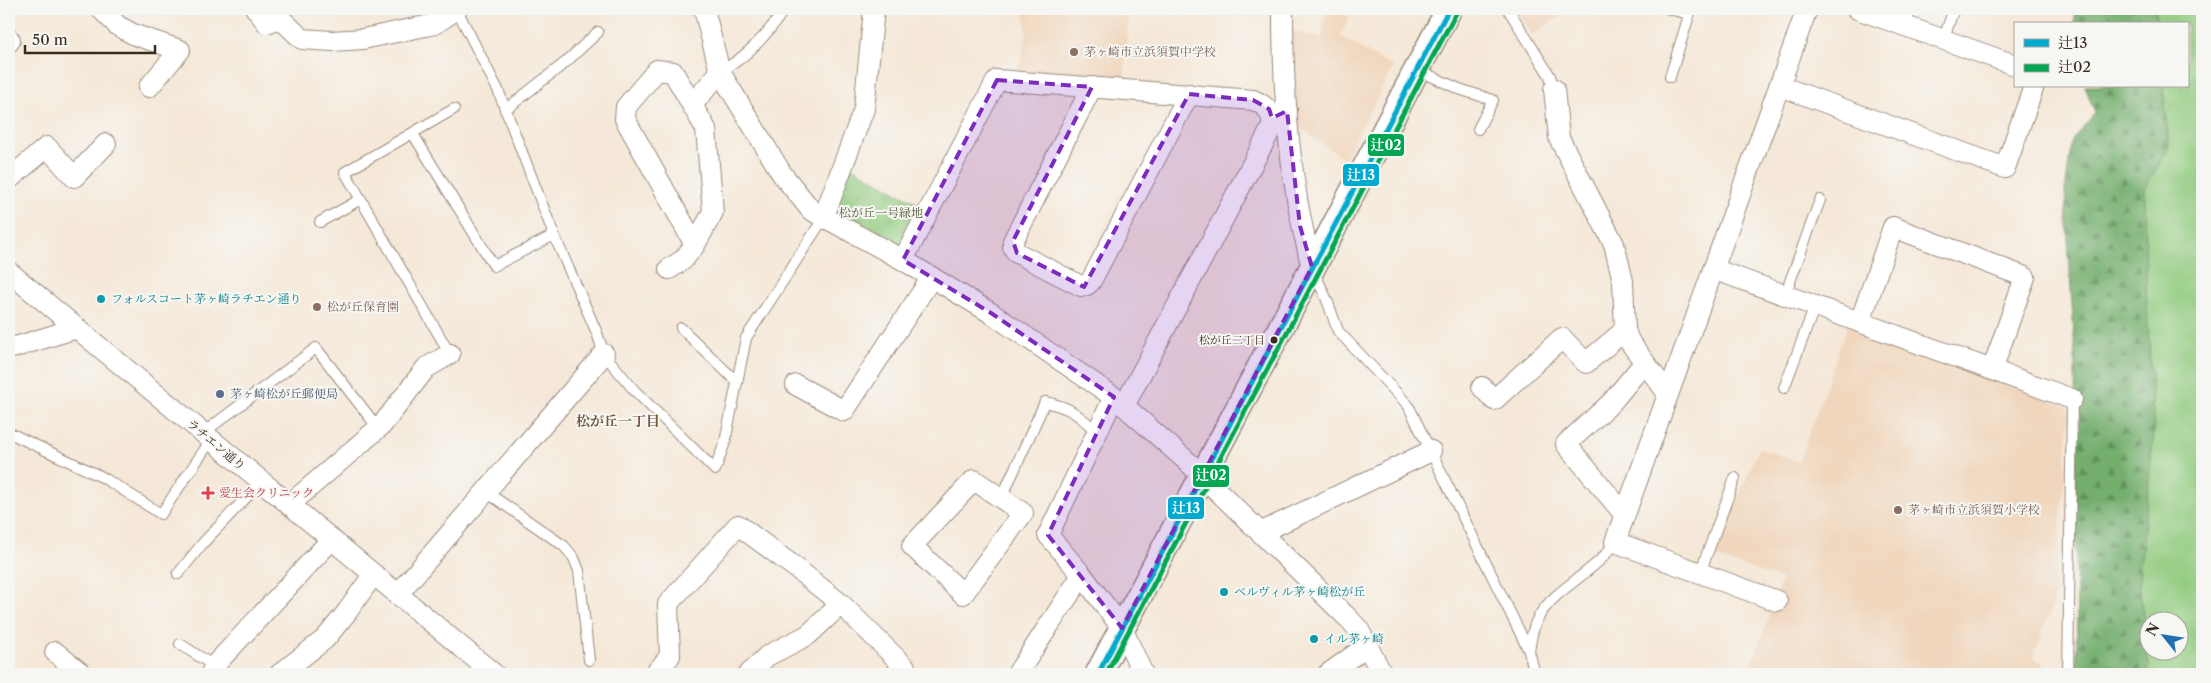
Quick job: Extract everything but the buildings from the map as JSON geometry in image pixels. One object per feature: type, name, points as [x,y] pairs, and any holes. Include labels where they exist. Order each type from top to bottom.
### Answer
[{"type":"street","points":[[101,9],[118,26],[135,35],[180,50],[149,86]]},
{"type":"street","points":[[256,9],[267,23],[280,18],[302,39],[332,41],[363,39],[435,24],[457,9]]},
{"type":"street","points":[[704,9],[720,72],[782,174],[810,210],[903,260],[991,313],[1119,401],[1262,532],[1350,620],[1368,645],[1382,674]]},
{"type":"street","points":[[824,219],[864,109],[874,9]]},
{"type":"street","points":[[1284,9],[1280,115],[1287,129],[1300,226],[1312,267]]},
{"type":"street","points":[[1098,674],[1449,9]]},
{"type":"street","points":[[1777,601],[1615,542],[1807,9]]},
{"type":"street","points":[[1857,9],[1908,17],[1943,40],[2014,65]]},
{"type":"street","points":[[669,269],[683,260],[695,245],[713,212],[706,129],[673,72],[657,70],[626,107],[625,119],[695,245]]},
{"type":"street","points":[[692,105],[720,72]]},
{"type":"street","points":[[903,260],[997,80],[1253,100],[1262,103],[1269,110],[1280,115]]},
{"type":"street","points":[[1780,86],[2005,168],[2033,88]]},
{"type":"street","points":[[1092,87],[1013,240],[1013,247],[1017,253],[1081,286],[1091,282],[1189,94]]},
{"type":"street","points":[[1554,89],[1559,138],[1614,244],[1618,257],[1623,281],[1625,330],[1629,341],[1668,394]]},
{"type":"street","points":[[1048,534],[1097,432],[1119,401],[1280,115]]},
{"type":"street","points":[[9,179],[47,147],[74,177],[106,144]]},
{"type":"street","points":[[1860,322],[1893,227],[2024,277],[1992,370]]},
{"type":"street","points":[[1714,269],[2072,400]]},
{"type":"street","name":"ラチエン通り","points":[[9,272],[494,674]]},
{"type":"street","points":[[796,384],[844,411],[932,277]]},
{"type":"street","points":[[9,349],[77,328]]},
{"type":"street","points":[[1482,387],[1494,400],[1562,338],[1586,363],[1625,330]]},
{"type":"street","points":[[289,505],[378,428],[426,368],[450,354]]},
{"type":"street","points":[[397,595],[604,354]]},
{"type":"street","points":[[1624,514],[1566,444],[1611,403],[1644,363]]},
{"type":"street","points":[[1262,532],[1431,451]]},
{"type":"street","points":[[1023,513],[963,594],[912,546],[974,480],[1023,513],[1048,534],[1122,628],[1144,674]]},
{"type":"street","points":[[655,674],[670,656],[668,604],[738,525],[796,568],[840,604],[905,667],[896,674]]},
{"type":"street","points":[[212,670],[332,540]]},
{"type":"street","points":[[280,674],[325,639],[373,575]]},
{"type":"street","points":[[1017,674],[1082,575]]},
{"type":"street","points":[[748,674],[767,656],[808,634],[840,604]]},
{"type":"street","points":[[1328,674],[1368,645]]},
{"type":"street","points":[[55,652],[80,674]]},
{"type":"lane","points":[[457,9],[498,90],[554,234],[597,333],[604,354],[634,390],[715,470],[725,442],[746,338],[824,219]]},
{"type":"lane","points":[[720,72],[730,66],[766,34],[784,9]]},
{"type":"lane","points":[[1508,9],[1550,76],[1554,89]]},
{"type":"lane","points":[[1669,9],[1690,12],[1670,77]]},
{"type":"lane","points":[[1943,40],[1954,9]]},
{"type":"lane","points":[[505,110],[566,62],[598,32]]},
{"type":"lane","points":[[1417,69],[1459,89],[1493,100],[1478,130]]},
{"type":"lane","points":[[450,354],[345,172],[454,109]]},
{"type":"lane","points":[[413,134],[494,266],[554,234]]},
{"type":"lane","points":[[320,222],[361,199]]},
{"type":"lane","points":[[1785,295],[1820,200]]},
{"type":"lane","points":[[1312,267],[1338,330],[1408,405],[1529,652],[1535,674]]},
{"type":"lane","points":[[1784,388],[1815,306]]},
{"type":"lane","points":[[681,328],[737,382]]},
{"type":"lane","points":[[9,434],[104,478],[161,514],[207,437],[316,348],[378,428]]},
{"type":"lane","points":[[2068,674],[2072,400]]},
{"type":"lane","points":[[1002,498],[1045,402],[1062,405],[1075,412],[1097,432]]},
{"type":"lane","points":[[1700,573],[1735,478]]},
{"type":"lane","points":[[178,574],[203,544],[261,482]]},
{"type":"lane","points":[[485,491],[564,546],[574,558],[579,571],[588,660]]},
{"type":"lane","points":[[1529,652],[1533,628],[1538,617],[1549,604],[1607,556],[1615,542]]},
{"type":"lane","points":[[180,644],[212,670]]},
{"type":"highlighted area","points":[[997,80],[1092,87],[1013,241],[1017,253],[1084,287],[1189,94],[1253,100],[1269,109],[1272,118],[1287,111],[1300,226],[1312,267],[1122,628],[1048,535],[1114,397],[991,313],[903,260]]},
{"type":"shaded area","name":"茅ヶ崎市立浜須賀中学校","points":[[1024,9],[1129,9],[1124,81],[1018,71],[1027,33]]},
{"type":"shaded area","points":[[1326,9],[1350,16],[1340,36],[1393,67],[1345,159],[1311,137],[1308,131],[1287,129],[1283,29],[1322,38]]},
{"type":"shaded area","points":[[1515,9],[1571,9],[1532,35]]},
{"type":"shaded area","name":"茅ヶ崎市立浜須賀小学校","points":[[1848,324],[2070,408],[2055,599],[2033,658],[2043,664],[2039,674],[1748,674],[1782,579],[1714,557],[1759,448],[1799,462]]},
{"type":"green space","points":[[2075,9],[2155,9],[2157,22],[2075,22]]},
{"type":"green space","points":[[2119,9],[2202,9],[2202,674],[2103,674],[2114,88],[2188,88],[2188,22],[2118,22]]},
{"type":"green space","points":[[2086,88],[2163,88],[2169,147],[2145,189],[2146,285],[2154,431],[2139,580],[2142,610],[2138,610],[2138,660],[2148,660],[2149,667],[2146,674],[2077,674],[2075,353],[2065,191],[2072,140],[2095,113]]},
{"type":"green space","name":"松が丘一号緑地","points":[[851,167],[922,206],[896,252],[828,211]]},
{"type":"transit line","name":"辻13","points":[[1098,674],[1449,9]]},
{"type":"transit line","name":"辻02","points":[[1106,674],[1456,13]]},
{"type":"place","name":"茅ヶ崎市立浜須賀中学校","points":[[1074,52]]},
{"type":"place","name":"フォルスコート茅ヶ崎ラチエン通り","points":[[101,299]]},
{"type":"place","name":"松が丘保育園","points":[[317,307]]},
{"type":"place","name":"松が丘二丁目","points":[[1274,340]]},
{"type":"place","name":"茅ヶ崎松が丘郵便局","points":[[220,394]]},
{"type":"place","name":"愛生会クリニック","points":[[208,493]]},
{"type":"place","name":"茅ヶ崎市立浜須賀小学校","points":[[1898,510]]},
{"type":"place","name":"ベルヴィル茅ヶ崎松が丘","points":[[1224,592]]},
{"type":"place","name":"イル茅ヶ崎","points":[[1314,639]]},
{"type":"district","name":"松が丘一丁目","points":[[618,421]]}]
